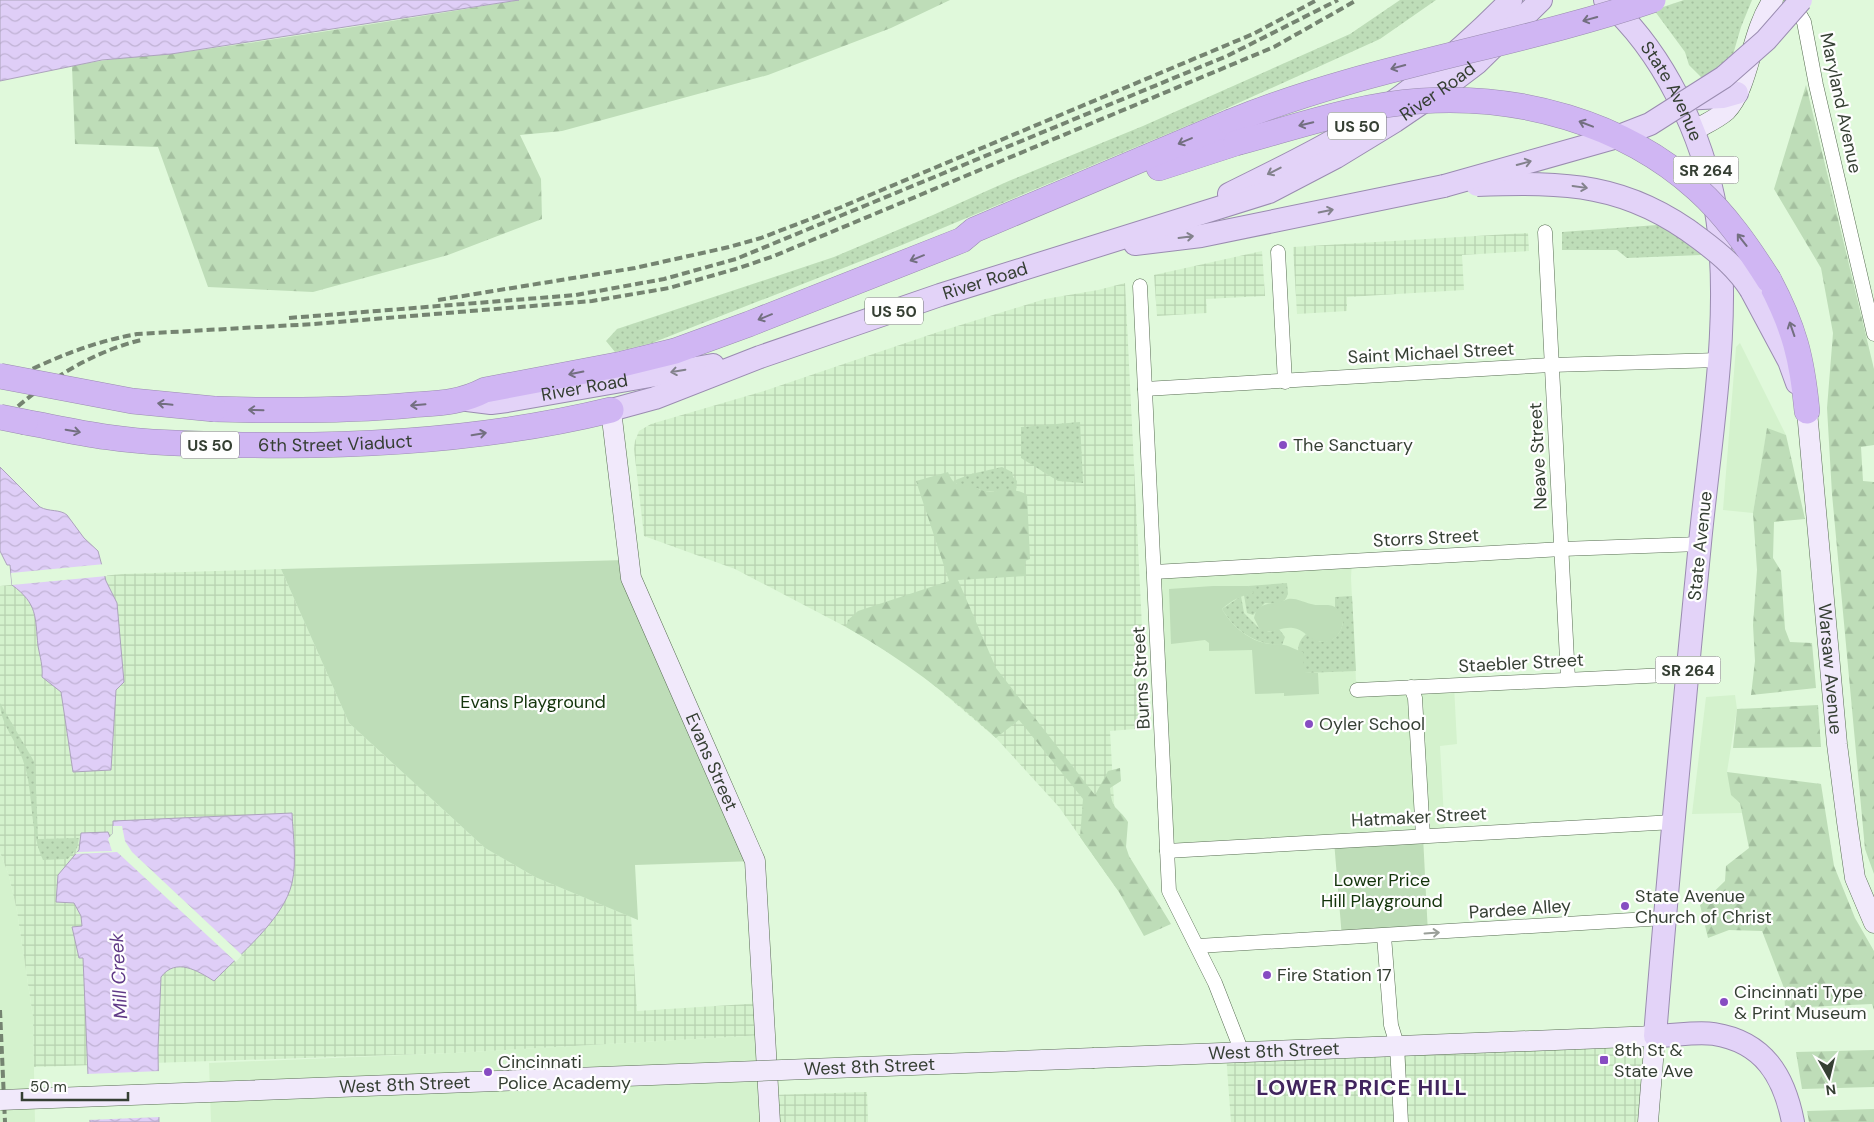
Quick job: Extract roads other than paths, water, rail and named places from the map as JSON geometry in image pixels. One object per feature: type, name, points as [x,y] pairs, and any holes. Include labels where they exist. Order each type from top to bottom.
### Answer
[{"type":"highway","points":[[506,394],[675,351],[749,324],[962,240],[974,239],[996,232],[1118,183],[1233,132],[1279,102],[1340,83],[1610,13],[1653,0]]},
{"type":"highway","points":[[1233,132],[1418,101],[1491,101],[1556,113],[1610,133],[1684,178],[1726,219],[1746,244],[1760,285],[1792,328],[1800,356],[1807,411]]},
{"type":"highway","name":"6th Street Viaduct","points":[[0,376],[132,401],[214,409],[310,411],[389,407],[467,400],[485,390],[506,394]]},
{"type":"highway","name":"6th Street Viaduct","points":[[0,417],[108,437],[190,444],[336,446],[396,444],[456,438],[556,423],[611,410]]},
{"type":"main road","name":"River Road","points":[[1182,218],[1303,156],[1374,115],[1444,62],[1481,30],[1510,0]]},
{"type":"main road","name":"River Road","points":[[611,410],[655,398],[760,357],[940,295],[1269,192],[1362,142],[1395,121],[1477,63],[1541,0]]},
{"type":"main road","name":"State Avenue","points":[[1604,0],[1649,50],[1677,99],[1692,131],[1716,210],[1722,258],[1719,360],[1687,674],[1648,1122]]},
{"type":"main road","points":[[1692,131],[1725,112],[1737,93],[1758,28],[1773,0]]},
{"type":"main road","points":[[1086,250],[1201,236],[1444,186],[1614,138],[1650,124],[1724,76],[1766,40],[1801,0]]},
{"type":"main road","points":[[1677,99],[1724,97],[1737,93]]},
{"type":"main road","points":[[1444,186],[1530,183],[1563,184],[1605,191],[1638,201],[1683,226],[1760,285]]},
{"type":"main road","name":"River Road","points":[[506,394],[760,357]]},
{"type":"main road","name":"Evans Street","points":[[611,410],[631,578],[755,861],[770,1122]]},
{"type":"main road","name":"Warsaw Avenue","points":[[1807,411],[1837,744],[1847,822],[1855,878],[1874,923]]},
{"type":"main road","name":"West 8th Street","points":[[0,1100],[1712,1034],[1738,1040],[1765,1058],[1781,1080],[1793,1122]]},
{"type":"street","name":"Maryland Avenue","points":[[1792,0],[1800,11],[1804,22],[1816,85],[1874,334]]},
{"type":"street","name":"Neave Street","points":[[1545,232],[1568,679]]},
{"type":"street","points":[[1278,252],[1285,382]]},
{"type":"street","name":"Burns Street","points":[[1140,286],[1169,891],[1198,946],[1233,1053]]},
{"type":"street","name":"Saint Michael Street","points":[[1145,388],[1285,382],[1338,376],[1551,365],[1719,360]]},
{"type":"street","name":"Storrs Street","points":[[1154,572],[1562,548],[1700,544]]},
{"type":"street","name":"Staebler Street","points":[[1357,690],[1687,674]]},
{"type":"street","points":[[1411,687],[1415,698],[1422,836]]},
{"type":"street","name":"Hatmaker Street","points":[[1167,851],[1674,822]]},
{"type":"street","name":"Pardee Alley","points":[[1198,946],[1665,918]]},
{"type":"street","points":[[1384,936],[1391,1025],[1397,1045],[1401,1122]]},
{"type":"water","points":[[0,0],[519,0],[171,54],[102,60],[0,81]]},
{"type":"water","points":[[0,467],[40,507],[67,515],[84,538],[98,551],[106,581],[117,603],[124,682],[116,690],[111,770],[73,772],[61,692],[42,677],[34,612],[27,598],[12,585],[10,565],[7,565],[0,551]]},
{"type":"water","name":"Mill Creek","points":[[292,813],[294,857],[292,883],[280,910],[270,923],[248,948],[214,981],[194,970],[180,967],[167,971],[161,977],[158,1049],[159,1122],[90,1122],[83,958],[79,958],[72,927],[82,926],[81,916],[74,903],[56,902],[58,875],[79,850],[81,833],[108,832],[110,837],[113,833],[113,821]]},
{"type":"railway","points":[[438,300],[635,268],[761,238],[839,208],[1253,34],[1317,0]]},
{"type":"railway","points":[[289,318],[576,295],[664,279],[736,259],[1227,56],[1338,0]]},
{"type":"railway","points":[[0,384],[83,348],[137,334],[314,324],[592,301],[669,288],[774,256],[1274,47],[1357,0]]},
{"type":"railway","points":[[0,422],[31,395],[66,372],[102,353],[141,340]]},
{"type":"railway","points":[[0,1010],[5,1122]]},
{"type":"place","name":"The Sanctuary","points":[[1283,445]]},
{"type":"place","name":"Oyler School","points":[[1309,724]]},
{"type":"place","name":"State Avenue Church of Christ","points":[[1625,906]]},
{"type":"place","name":"Fire Station 17","points":[[1267,975]]},
{"type":"place","name":"Cincinnati Type & Print Museum","points":[[1724,1002]]},
{"type":"place","name":"8th St & State Ave","points":[[1604,1060]]},
{"type":"place","name":"Cincinnati Police Academy","points":[[488,1072]]},
{"type":"district","name":"LOWER PRICE HILL","points":[[1362,1087]]},
{"type":"park label","name":"Evans Playground","points":[[533,702]]},
{"type":"park label","name":"Lower Price Hill Playground","points":[[1382,890]]}]
